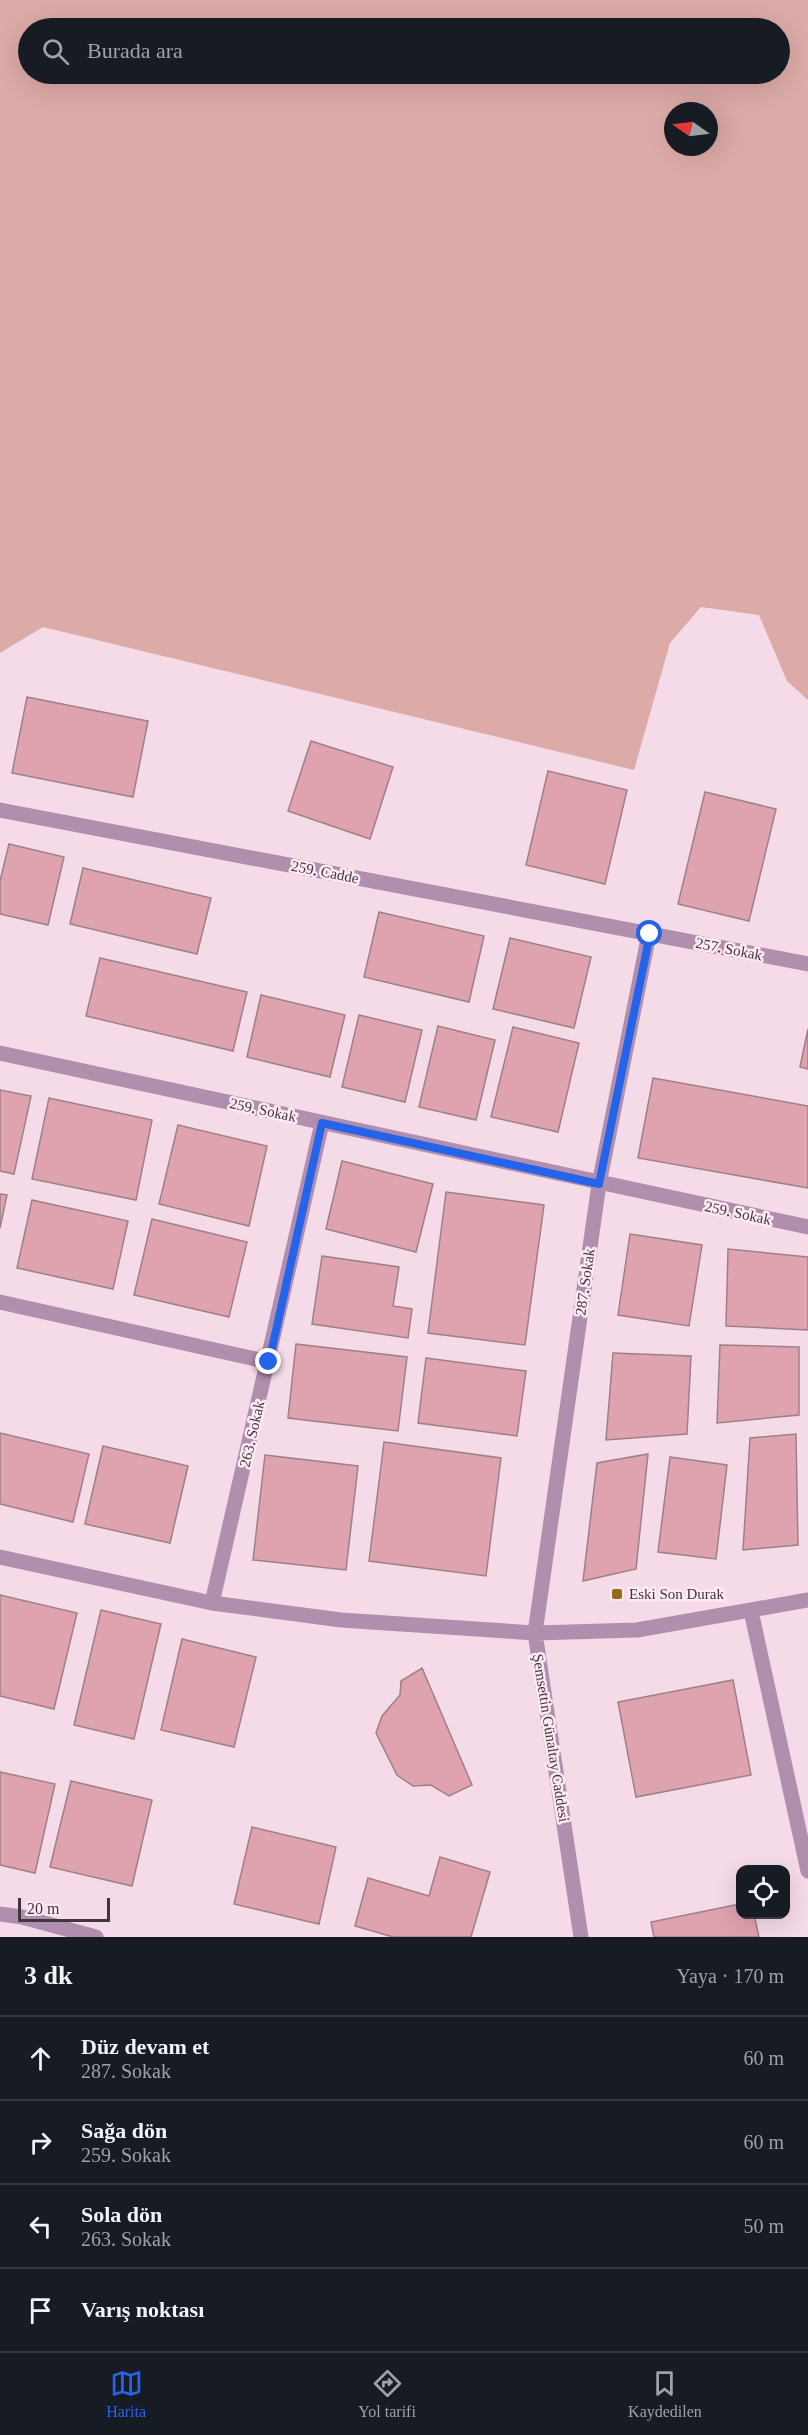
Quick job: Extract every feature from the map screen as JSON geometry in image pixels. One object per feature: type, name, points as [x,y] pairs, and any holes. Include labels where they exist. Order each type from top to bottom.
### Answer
[{"type":"street","name":"259. Cadde","points":[[0,810],[650,934]]},
{"type":"street","name":"257. Sokak","points":[[650,934],[808,964]]},
{"type":"street","name":"287. Sokak","points":[[535,1633],[599,1184],[650,934]]},
{"type":"street","name":"259. Sokak","points":[[0,1053],[599,1184],[808,1227]]},
{"type":"street","name":"263. Sokak","points":[[212,1603],[322,1123]]},
{"type":"street","points":[[0,1302],[269,1362]]},
{"type":"street","points":[[0,1557],[212,1603],[340,1620],[535,1633]]},
{"type":"street","name":"Şemsettin Günaltay Caddesi","points":[[581,1937],[535,1633],[637,1630],[808,1600]]},
{"type":"street","points":[[751,1611],[808,1871]]},
{"type":"street","points":[[0,1914],[22,1917],[96,1937]]},
{"type":"shaded area","points":[[0,0],[808,0],[808,700],[787,681],[759,615],[701,607],[670,643],[634,770],[43,627],[0,653]]},
{"type":"building","points":[[27,697],[148,721],[133,797],[12,773]]},
{"type":"building","points":[[311,741],[393,767],[370,839],[288,811]]},
{"type":"building","points":[[548,771],[627,790],[605,884],[526,865]]},
{"type":"building","points":[[705,792],[776,809],[749,921],[678,904]]},
{"type":"building","points":[[9,844],[64,857],[48,925],[0,914],[0,881]]},
{"type":"building","points":[[83,868],[211,898],[197,954],[70,924]]},
{"type":"building","points":[[379,912],[484,936],[469,1002],[364,977]]},
{"type":"building","points":[[510,938],[591,957],[574,1028],[493,1009]]},
{"type":"building","points":[[100,958],[247,992],[233,1051],[86,1016]]},
{"type":"building","points":[[261,995],[345,1015],[330,1077],[247,1057]]},
{"type":"building","points":[[359,1015],[422,1030],[405,1102],[342,1087]]},
{"type":"building","points":[[438,1026],[495,1040],[476,1120],[419,1107]]},
{"type":"building","points":[[513,1027],[579,1043],[558,1132],[491,1117]]},
{"type":"building","points":[[808,1029],[808,1069],[800,1067]]},
{"type":"building","points":[[653,1078],[808,1106],[808,1188],[638,1158]]},
{"type":"building","points":[[0,1090],[31,1096],[14,1174],[0,1171]]},
{"type":"building","points":[[49,1098],[152,1120],[136,1200],[32,1179]]},
{"type":"building","points":[[178,1125],[267,1146],[249,1226],[159,1204]]},
{"type":"building","points":[[342,1161],[433,1184],[416,1252],[326,1229]]},
{"type":"building","points":[[446,1192],[544,1205],[525,1345],[428,1333]]},
{"type":"building","points":[[0,1194],[7,1195],[0,1228]]},
{"type":"building","points":[[32,1200],[128,1221],[113,1289],[17,1268]]},
{"type":"building","points":[[152,1219],[247,1242],[229,1317],[134,1295]]},
{"type":"building","points":[[630,1234],[702,1245],[689,1326],[618,1315]]},
{"type":"building","points":[[728,1249],[808,1257],[808,1330],[726,1326]]},
{"type":"building","points":[[322,1256],[399,1267],[393,1306],[412,1309],[408,1338],[312,1324]]},
{"type":"building","points":[[296,1344],[407,1357],[398,1431],[288,1418]]},
{"type":"building","points":[[720,1345],[799,1347],[799,1415],[717,1423]]},
{"type":"building","points":[[613,1353],[691,1356],[687,1434],[606,1440]]},
{"type":"building","points":[[426,1358],[526,1371],[517,1436],[418,1423]]},
{"type":"building","points":[[0,1433],[89,1454],[73,1522],[0,1504]]},
{"type":"building","points":[[796,1434],[798,1545],[743,1550],[750,1438]]},
{"type":"building","points":[[384,1442],[501,1458],[486,1576],[369,1561]]},
{"type":"building","points":[[103,1446],[188,1466],[170,1543],[85,1524]]},
{"type":"building","points":[[648,1454],[636,1569],[583,1581],[597,1463]]},
{"type":"building","points":[[265,1455],[358,1466],[346,1570],[253,1560]]},
{"type":"building","points":[[670,1457],[727,1465],[716,1559],[658,1552]]},
{"type":"building","points":[[0,1595],[77,1613],[54,1709],[0,1696]]},
{"type":"building","points":[[101,1610],[161,1624],[134,1739],[74,1725]]},
{"type":"building","points":[[182,1639],[256,1657],[234,1747],[161,1730]]},
{"type":"building","points":[[422,1668],[472,1785],[449,1796],[431,1785],[413,1786],[397,1775],[376,1733],[382,1716],[400,1695],[401,1681]]},
{"type":"building","points":[[733,1680],[751,1775],[636,1797],[618,1702]]},
{"type":"building","points":[[0,1772],[55,1784],[35,1873],[0,1865]]},
{"type":"building","points":[[71,1781],[152,1800],[132,1886],[50,1867]]},
{"type":"building","points":[[252,1827],[336,1847],[319,1924],[234,1904]]},
{"type":"building","points":[[440,1857],[490,1872],[471,1937],[393,1937],[355,1926],[368,1878],[429,1896]]},
{"type":"building","points":[[736,1905],[736,1919],[755,1919],[759,1937],[654,1937],[651,1922]]},
{"type":"place","name":"Eski Son Durak","points":[[617,1594]]},
{"type":"route","points":[[269,1362],[322,1123],[599,1184],[650,934]]}]
